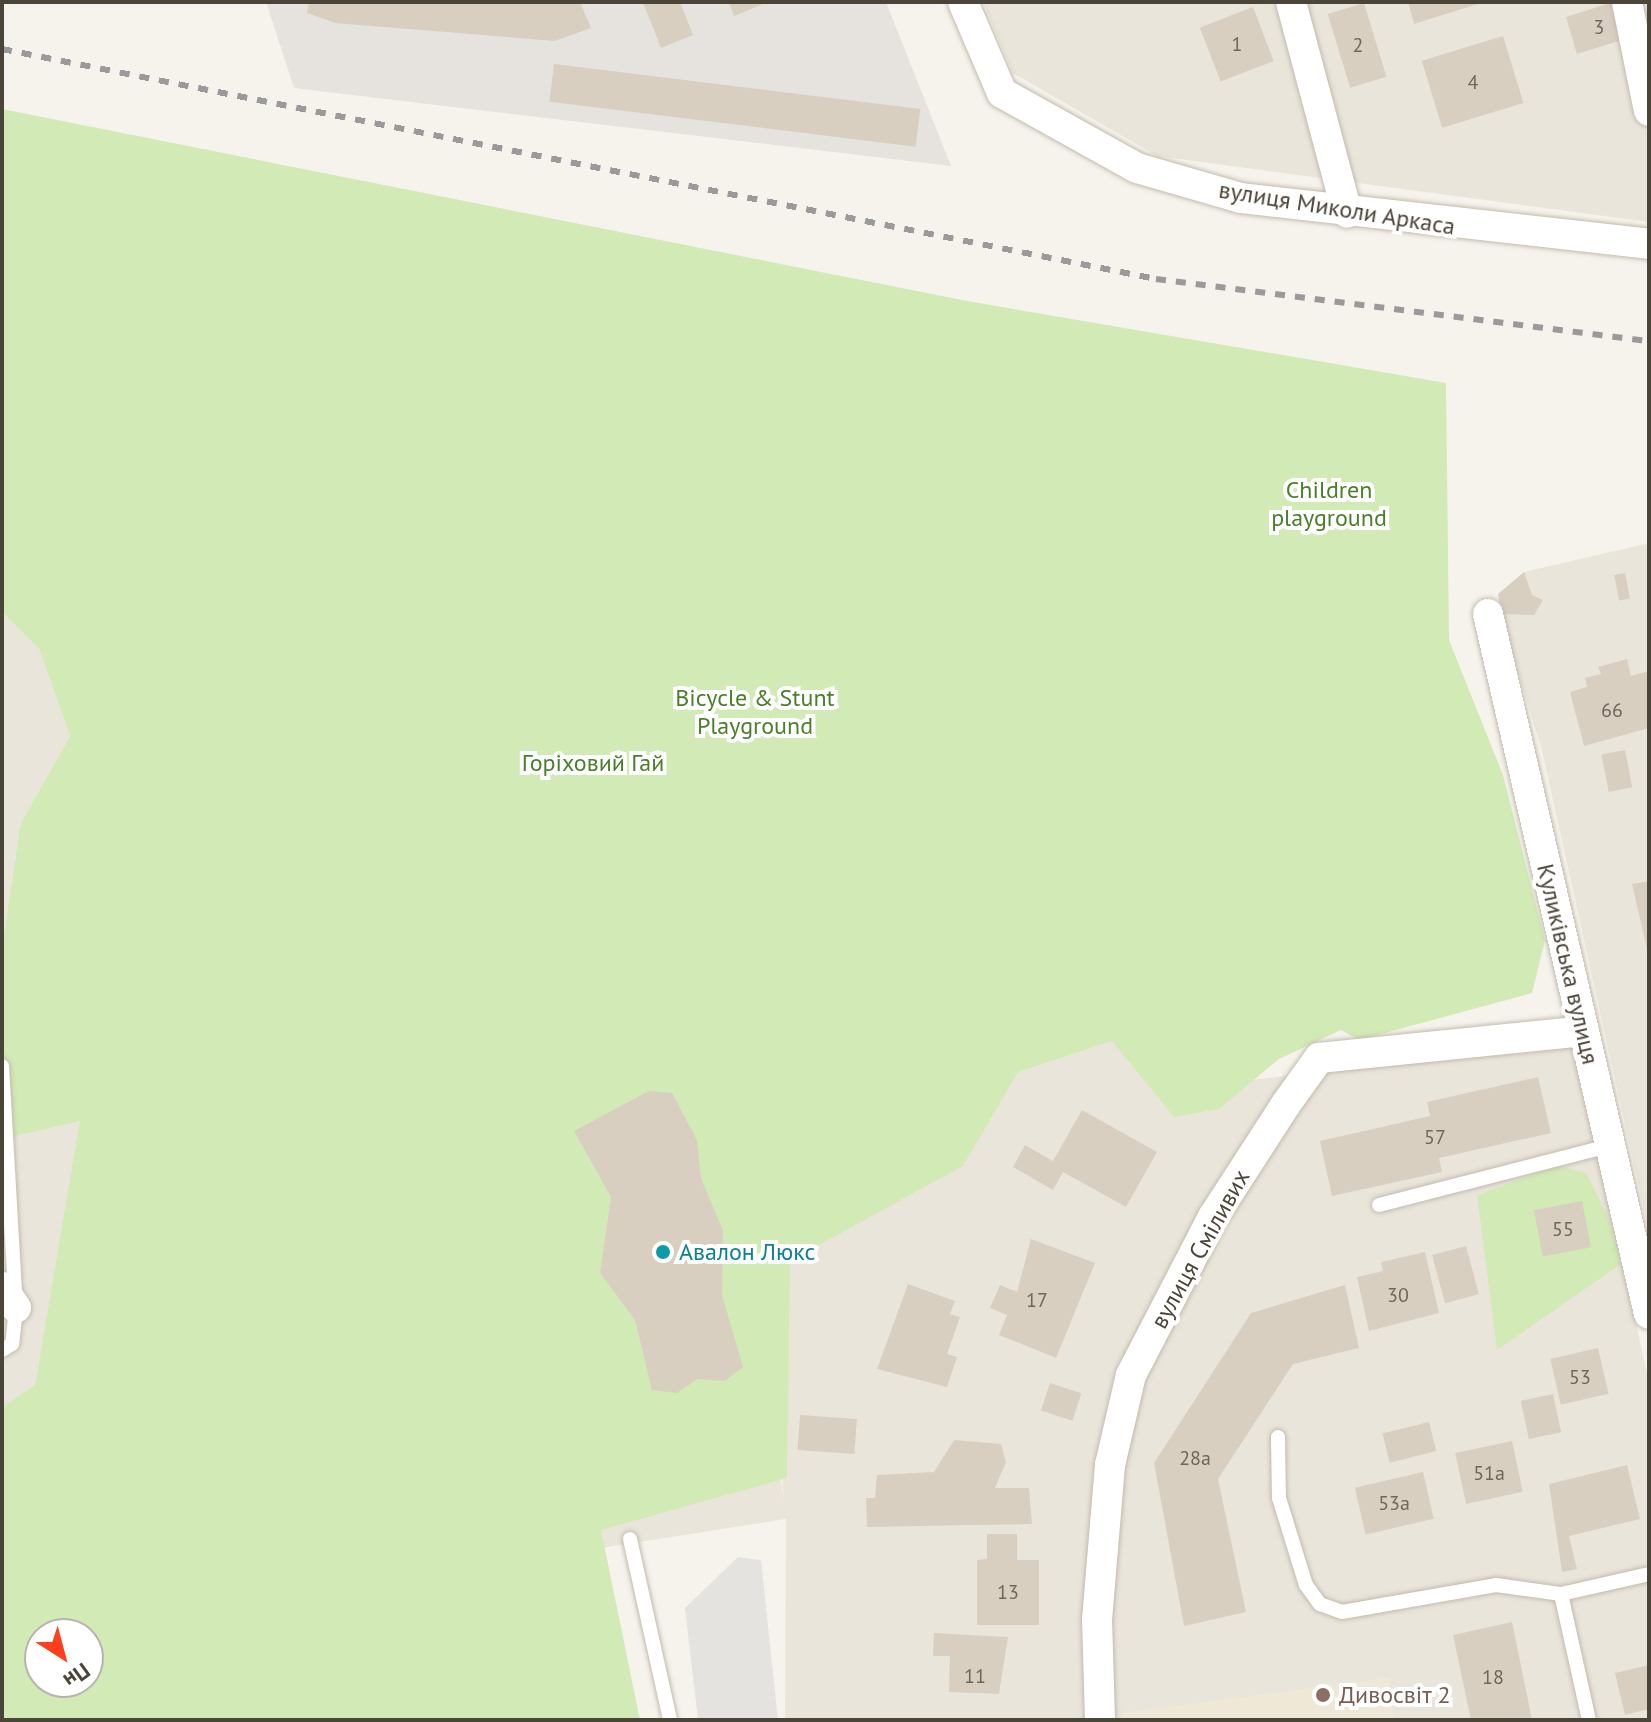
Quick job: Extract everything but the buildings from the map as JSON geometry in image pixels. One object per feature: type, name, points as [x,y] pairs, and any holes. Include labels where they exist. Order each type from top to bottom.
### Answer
[{"type":"street","name":"вулиця Миколи Аркаса","points":[[963,2],[1002,93],[1137,168],[1241,198],[1347,213],[1649,244]]},
{"type":"street","points":[[1291,2],[1347,213]]},
{"type":"street","points":[[1627,2],[1649,111]]},
{"type":"street","name":"Куликівська вулиця","points":[[1488,614],[1649,1314]]},
{"type":"street","name":"вулиця Сміливих","points":[[1100,1720],[1097,1620],[1110,1465],[1131,1375],[1213,1217],[1286,1104],[1319,1058],[1584,1031]]},
{"type":"lane","points":[[2,1066],[8,1300],[12,1344],[2,1350]]},
{"type":"lane","points":[[1379,1205],[1609,1146]]},
{"type":"lane","points":[[1278,1437],[1279,1498],[1306,1585],[1320,1604],[1342,1612],[1496,1585],[1561,1594],[1649,1574]]},
{"type":"lane","points":[[630,1539],[670,1720]]},
{"type":"lane","points":[[1561,1594],[1589,1720]]},
{"type":"shaded area","points":[[266,2],[886,2],[951,166],[294,88]]},
{"type":"shaded area","points":[[983,2],[1649,2],[1649,222],[1157,156],[1013,73]]},
{"type":"shaded area","points":[[1649,543],[1649,1232],[1542,751],[1501,614],[1524,572]]},
{"type":"shaded area","points":[[2,612],[39,649],[70,736],[21,823],[81,1120],[35,1385],[2,1407]]},
{"type":"shaded area","points":[[684,878],[784,1501],[763,1265],[1098,1010],[1206,1085],[1575,1043],[1649,1383],[1649,1720],[785,1720],[786,1519],[601,1548],[500,907]]},
{"type":"shaded area","points":[[738,1557],[761,1560],[778,1720],[698,1720],[685,1608]]},
{"type":"shaded area","name":"Дивосвіт 2","points":[[1389,1678],[1395,1720],[1122,1720],[1122,1713]]},
{"type":"green space","name":"Горіховий Гай","points":[[2,109],[967,301],[1446,383],[1449,640],[1503,775],[1545,940],[1532,993],[1359,1040],[1341,1030],[1279,1059],[1219,1109],[1174,1117],[1112,1041],[1018,1072],[963,1166],[790,1261],[787,1478],[601,1530],[640,1720],[2,1720],[2,1407],[35,1385],[80,1121],[2,1139],[2,948],[21,823],[70,736],[39,649],[2,612]]},
{"type":"green space","points":[[1557,1166],[1586,1173],[1610,1221],[1621,1264],[1497,1350],[1477,1195]]},
{"type":"railway","points":[[2,49],[1156,279],[1649,341]]},
{"type":"place","name":"Авалон Люкс","points":[[663,1252]]},
{"type":"place","name":"Дивосвіт 2","points":[[1323,1695]]},
{"type":"park label","name":"Children playground","points":[[1329,504]]},
{"type":"park label","name":"Bicycle & Stunt Playground","points":[[755,712]]}]
